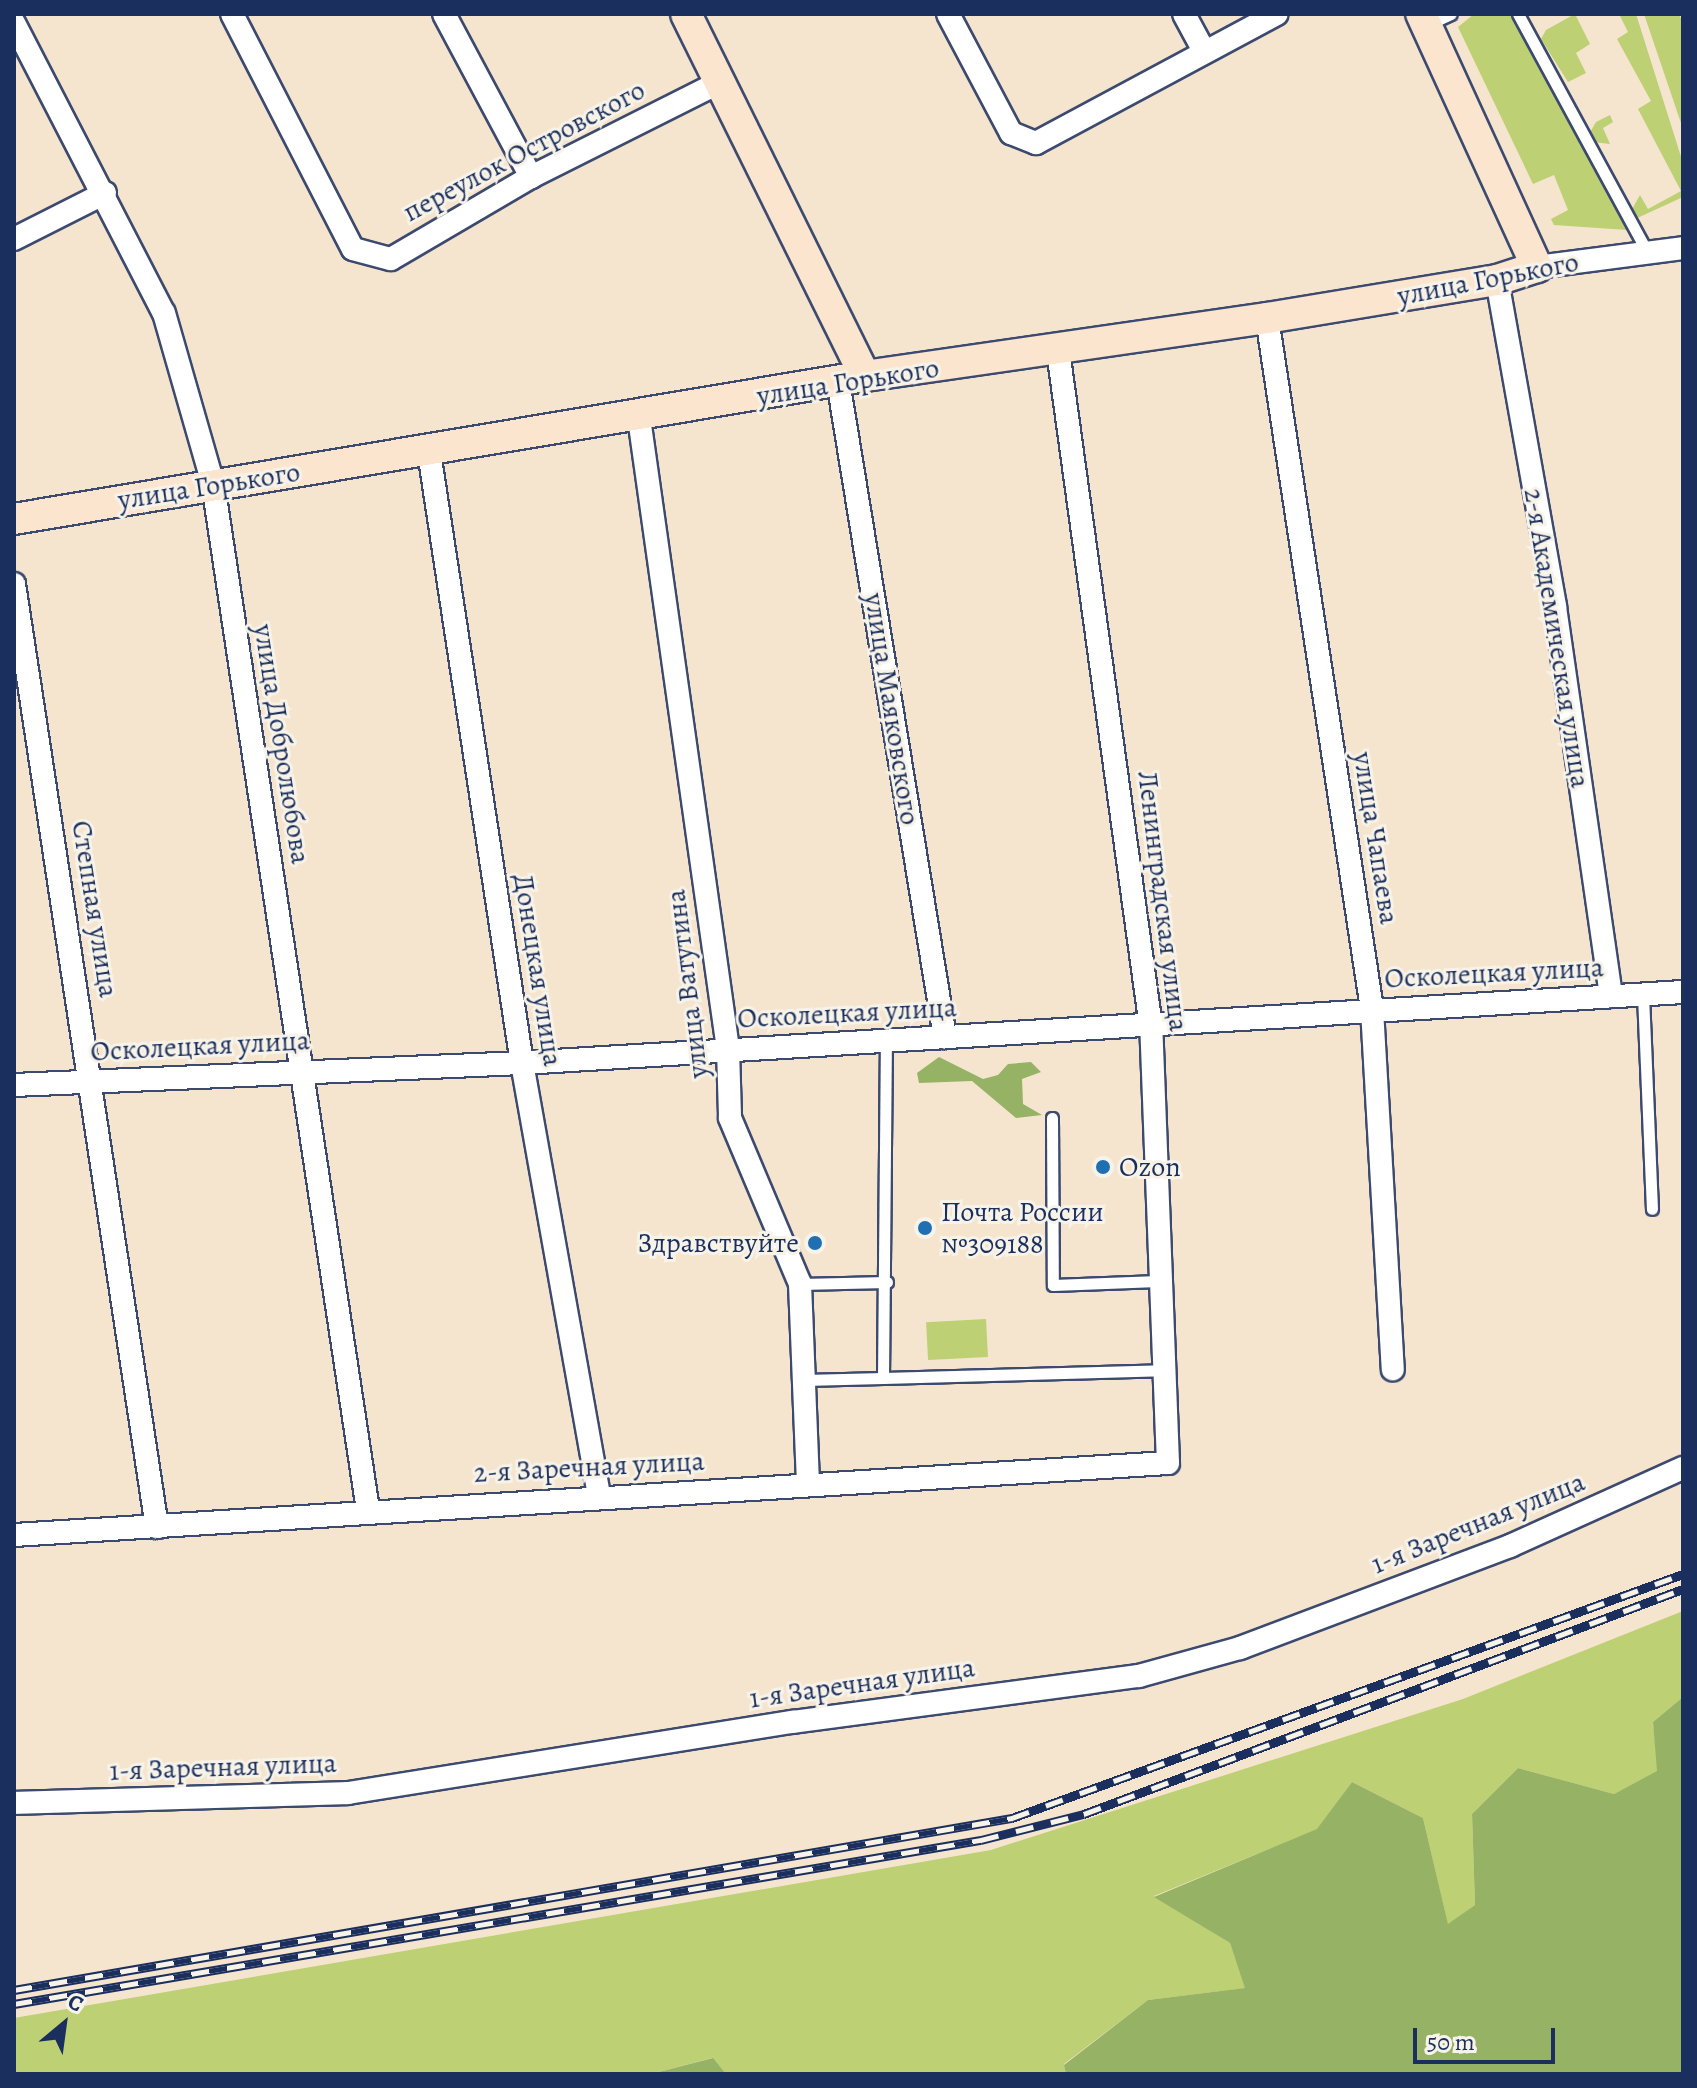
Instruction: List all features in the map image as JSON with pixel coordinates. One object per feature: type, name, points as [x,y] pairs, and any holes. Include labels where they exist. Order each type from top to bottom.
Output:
[{"type":"street","name":"переулок Островского","points":[[232,14],[353,249],[391,259],[531,177],[722,81]]},
{"type":"street","points":[[444,14],[531,177]]},
{"type":"street","name":"улица Маяковского","points":[[686,14],[722,81],[851,378],[945,1037]]},
{"type":"street","points":[[948,14],[1011,133],[1036,143],[1277,14]]},
{"type":"street","points":[[1184,14],[1204,51]]},
{"type":"street","points":[[1433,18],[1537,267]]},
{"type":"street","name":"улица Добролюбова","points":[[14,23],[105,193],[164,313],[213,484],[368,1510]]},
{"type":"street","points":[[14,239],[105,193]]},
{"type":"street","name":"улица Горького","points":[[14,519],[213,484],[639,418],[851,378],[1058,351],[1497,280],[1537,267],[1683,248]]},
{"type":"street","name":"2-я Академическая улица","points":[[1497,280],[1555,607],[1611,996]]},
{"type":"street","name":"улица Чапаева","points":[[1267,318],[1372,1009],[1393,1369]]},
{"type":"street","name":"Ленинградская улица","points":[[1058,351],[1151,1027],[1158,1281],[1168,1463]]},
{"type":"street","name":"улица Ватутина","points":[[639,418],[728,1049],[730,1118],[800,1284],[808,1485]]},
{"type":"street","name":"Донецкая улица","points":[[429,452],[522,1063],[599,1494]]},
{"type":"street","name":"Степная улица","points":[[14,584],[157,1527]]},
{"type":"street","name":"Осколецкая улица","points":[[14,1085],[301,1069],[522,1063],[1151,1027],[1372,1009],[1683,992]]},
{"type":"street","name":"2-я Заречная улица","points":[[14,1535],[599,1494],[1168,1463]]},
{"type":"street","name":"1-я Заречная улица","points":[[14,1803],[348,1793],[793,1722],[1139,1676],[1240,1648],[1510,1546],[1683,1468]]},
{"type":"lane","points":[[1518,14],[1647,252]]},
{"type":"lane","points":[[1643,995],[1652,1209]]},
{"type":"lane","points":[[883,1378],[887,1282],[886,1040]]},
{"type":"lane","points":[[1052,1118],[1053,1285],[1158,1281]]},
{"type":"lane","points":[[800,1284],[887,1282]]},
{"type":"lane","points":[[804,1380],[1162,1370]]},
{"type":"green space","points":[[1474,14],[1522,14],[1589,134],[1596,122],[1610,115],[1613,122],[1603,128],[1610,144],[1593,142],[1631,211],[1640,195],[1648,209],[1681,191],[1638,109],[1651,101],[1617,39],[1628,32],[1619,14],[1636,14],[1683,163],[1683,197],[1635,219],[1642,231],[1554,225],[1551,219],[1568,210],[1554,175],[1533,184],[1458,27]]},
{"type":"green space","points":[[1575,14],[1590,44],[1576,53],[1586,73],[1568,82],[1541,39],[1546,30]]},
{"type":"green space","points":[[1644,14],[1678,14],[1683,21],[1683,129]]},
{"type":"green space","points":[[939,1057],[983,1079],[998,1075],[1008,1064],[1031,1062],[1041,1072],[1022,1079],[1023,1104],[1042,1115],[1016,1118],[972,1081],[919,1083],[917,1073]]},
{"type":"green space","points":[[986,1319],[988,1357],[928,1360],[926,1322]]},
{"type":"green space","points":[[1683,1611],[1683,1697],[1653,1722],[1658,1771],[1614,1794],[1518,1768],[1472,1814],[1475,1905],[1448,1925],[1423,1818],[1352,1782],[1318,1829],[1154,1896],[1230,1943],[1246,1988],[1148,2000],[1064,2064],[1066,2074],[726,2074],[712,2058],[651,2074],[14,2074],[14,2018],[991,1850],[1463,1699]]},
{"type":"green space","points":[[1683,1697],[1683,2074],[1066,2074],[1064,2065],[1148,2000],[1245,1988],[1230,1943],[1154,1897],[1317,1829],[1352,1782],[1423,1818],[1448,1924],[1475,1905],[1472,1814],[1518,1768],[1614,1794],[1657,1771],[1653,1722]]},
{"type":"green space","points":[[713,2058],[726,2074],[651,2074]]},
{"type":"railway","points":[[14,1990],[1012,1818],[1683,1574]]},
{"type":"railway","points":[[14,2004],[981,1840],[1084,1814],[1683,1589]]},
{"type":"place","name":"Ozon","points":[[1103,1167]]},
{"type":"place","name":"Почта России №309188","points":[[925,1228]]},
{"type":"place","name":"Здравствуйте","points":[[815,1243]]}]
